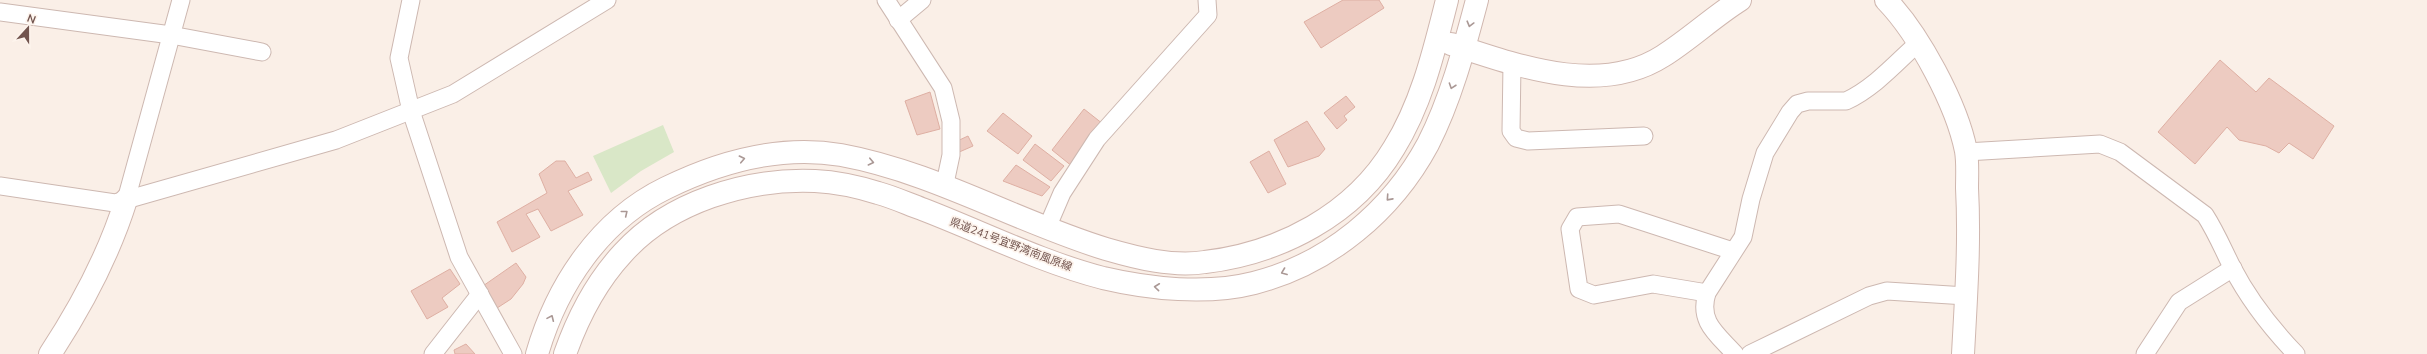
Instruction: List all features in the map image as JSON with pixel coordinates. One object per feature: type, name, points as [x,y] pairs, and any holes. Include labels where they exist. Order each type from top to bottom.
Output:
[{"type":"main road","points":[[537,354],[568,279],[594,243],[625,212],[656,192],[695,174],[741,159],[789,153],[839,155],[886,166],[1046,228],[1106,249],[1155,261],[1203,263],[1252,252],[1294,238],[1338,210],[1371,179],[1393,150],[1410,118],[1423,85],[1437,40],[1447,0]]},
{"type":"main road","name":"県道241号宜野湾南風原線","points":[[565,354],[580,317],[597,286],[623,252],[653,226],[689,205],[761,185],[796,181],[819,181],[880,193],[1044,259],[1102,277],[1156,287],[1199,290],[1254,283],[1303,264],[1333,249],[1367,223],[1399,188],[1427,144],[1450,92],[1477,0]]},
{"type":"main road","points":[[1437,40],[1512,64],[1535,69],[1582,75],[1615,74],[1640,67],[1663,56],[1740,0]]},
{"type":"main road","points":[[1886,0],[1896,10],[1918,43],[1943,88],[1956,117],[1966,152],[1970,230],[1963,354]]},
{"type":"main road","points":[[50,354],[88,288],[116,230],[126,200]]},
{"type":"street","points":[[126,200],[181,0]]},
{"type":"street","points":[[411,0],[399,58],[411,112],[459,257],[514,354]]},
{"type":"street","points":[[0,186],[115,203],[336,140],[411,112],[453,94],[607,0]]},
{"type":"street","points":[[886,0],[943,88],[951,121],[951,155],[944,188]]},
{"type":"street","points":[[898,20],[922,0]]},
{"type":"street","points":[[1046,228],[1062,193],[1097,139],[1208,15],[1207,0]]},
{"type":"street","points":[[0,12],[171,35],[262,52]]},
{"type":"street","points":[[1735,354],[1707,322],[1704,313],[1707,293],[1743,237],[1751,199],[1765,153],[1790,112],[1797,104],[1808,101],[1846,101],[1852,99],[1875,82],[1918,43]]},
{"type":"street","points":[[1512,64],[1511,131],[1516,138],[1528,141],[1644,136]]},
{"type":"street","points":[[1966,152],[2100,144],[2110,146],[2205,215],[2214,229],[2233,268],[2268,321],[2296,354]]},
{"type":"street","points":[[1707,293],[1652,284],[1594,295],[1579,289],[1570,229],[1577,216],[1619,214],[1733,251]]},
{"type":"street","points":[[2145,354],[2179,302],[2233,268]]},
{"type":"street","points":[[1750,354],[1869,296],[1887,291],[1966,296]]},
{"type":"street","points":[[433,354],[480,294]]},
{"type":"green space","points":[[663,125],[674,152],[641,171],[611,193],[593,156]]},
{"type":"building","points":[[1343,0],[1379,0],[1384,8],[1321,48],[1304,22]]},
{"type":"building","points":[[2220,60],[2256,92],[2269,78],[2334,126],[2313,159],[2289,143],[2279,153],[2266,146],[2239,140],[2227,127],[2195,164],[2158,132]]},
{"type":"building","points":[[930,92],[940,129],[917,135],[905,101]]},
{"type":"building","points":[[1346,96],[1355,107],[1344,116],[1347,120],[1337,129],[1324,113]]},
{"type":"building","points":[[1084,109],[1103,124],[1073,167],[1052,150]]},
{"type":"building","points":[[1003,113],[1032,136],[1018,154],[987,131]]},
{"type":"building","points":[[1307,121],[1325,149],[1319,156],[1288,167],[1274,140]]},
{"type":"building","points":[[968,136],[973,146],[957,153],[953,143]]},
{"type":"building","points":[[1035,144],[1064,166],[1051,181],[1023,160]]},
{"type":"building","points":[[1269,151],[1286,184],[1268,193],[1250,162]]},
{"type":"building","points":[[556,161],[565,161],[576,178],[588,172],[592,180],[568,191],[583,215],[551,231],[538,209],[526,214],[540,237],[512,252],[497,222],[547,193],[539,174]]},
{"type":"building","points":[[1016,165],[1050,187],[1042,196],[1003,181]]},
{"type":"building","points":[[516,263],[526,277],[523,284],[511,299],[494,310],[480,288]]},
{"type":"building","points":[[450,269],[460,284],[442,298],[448,307],[427,319],[411,291]]},
{"type":"building","points":[[466,344],[475,354],[455,354],[454,350]]}]
